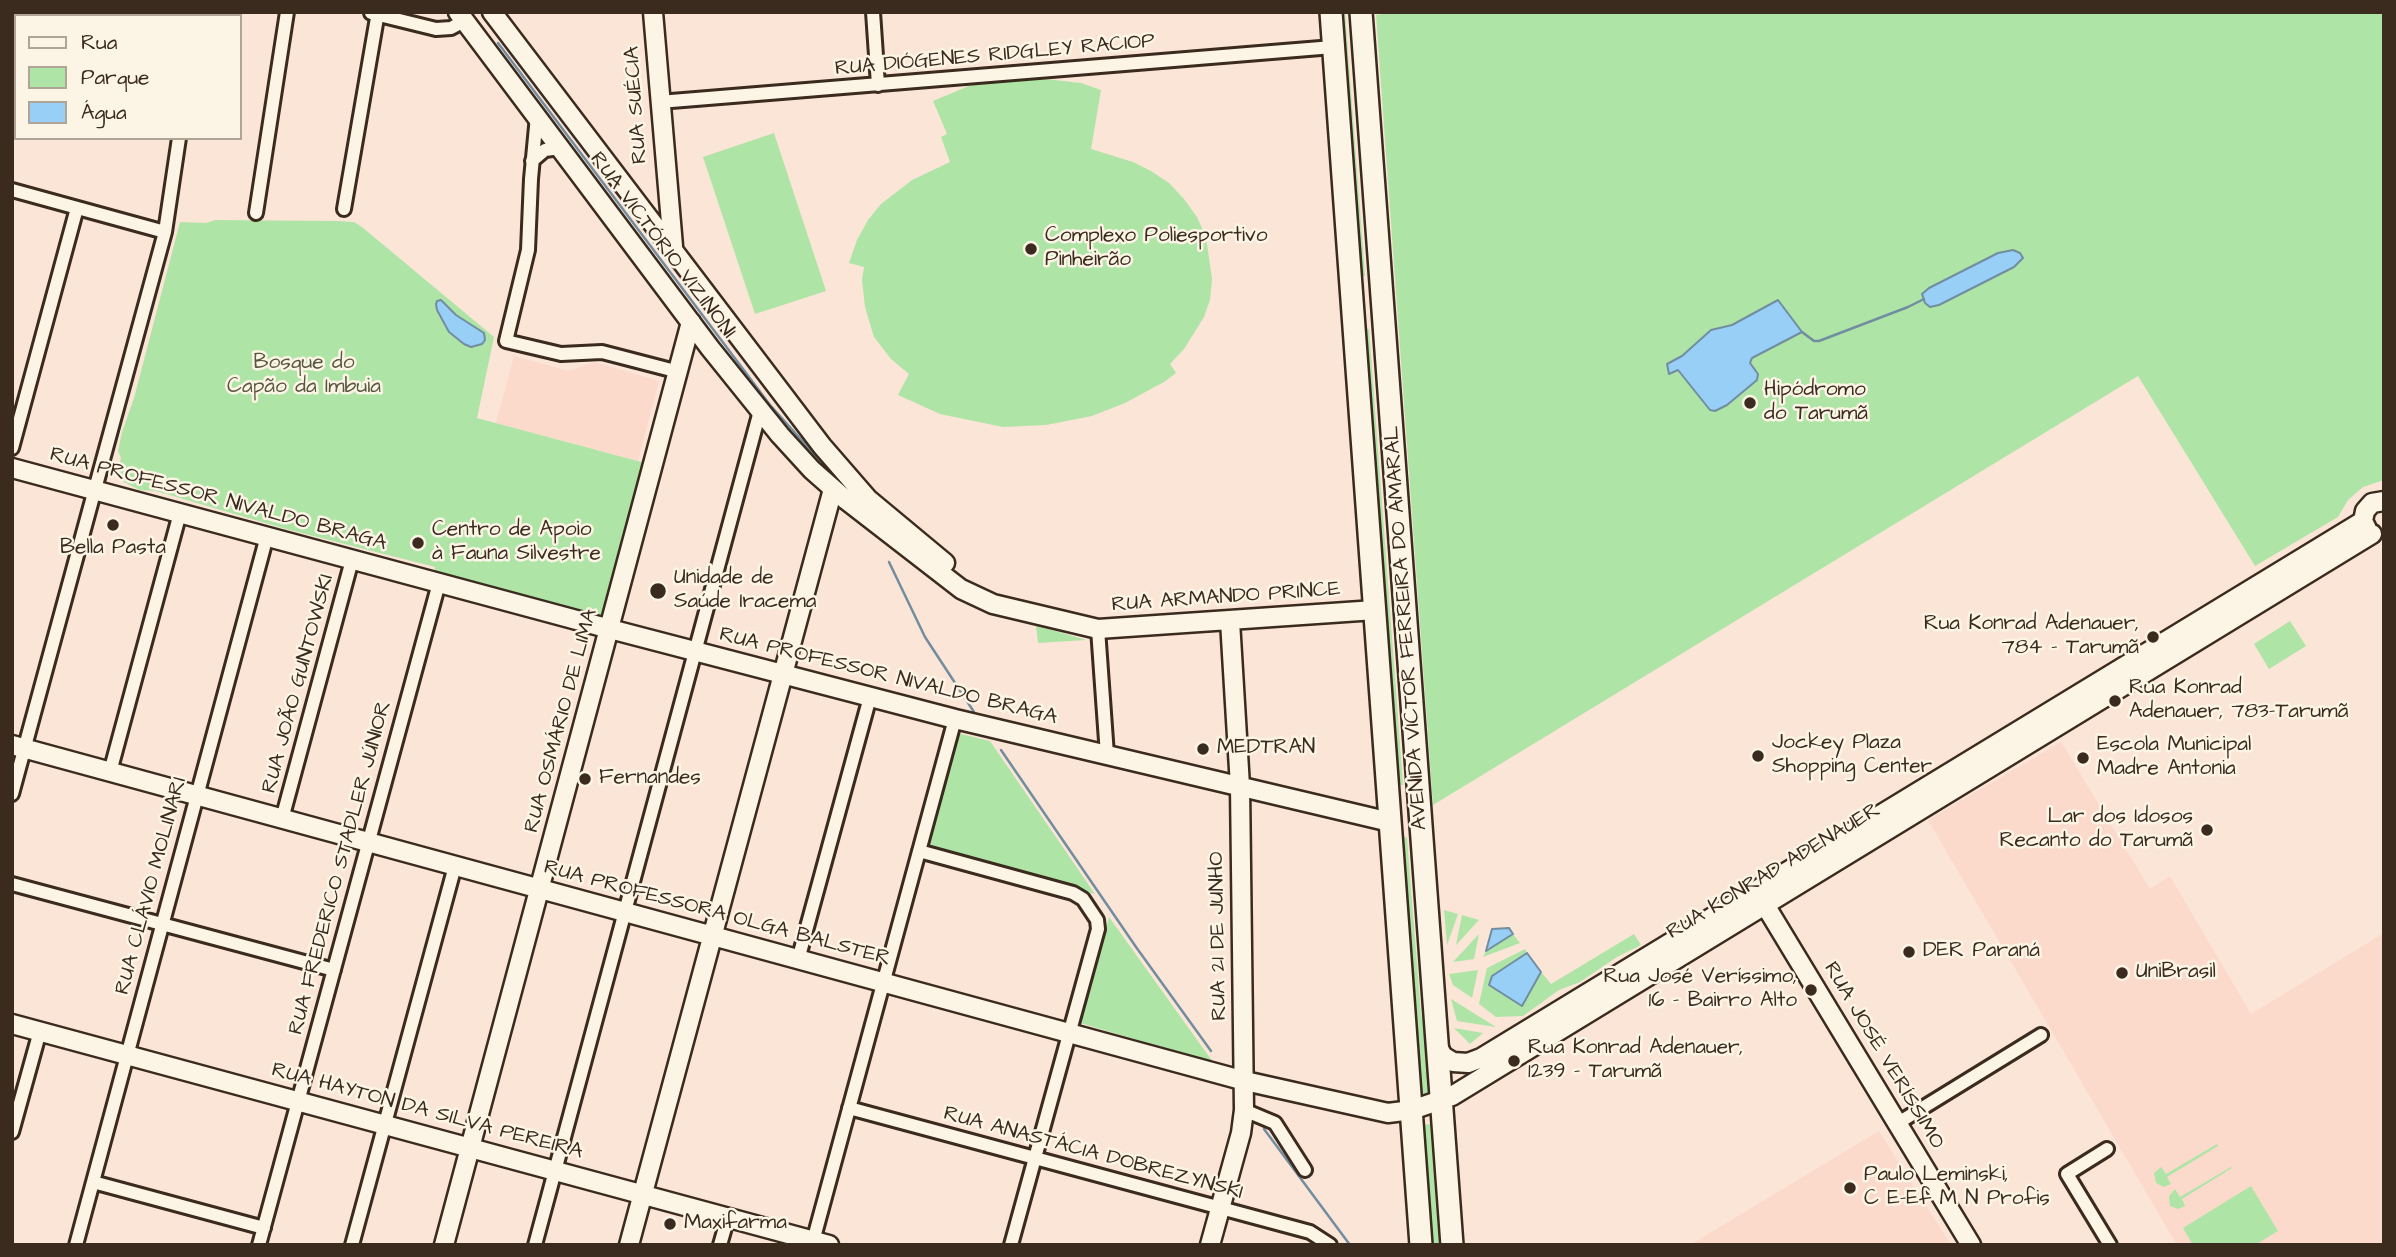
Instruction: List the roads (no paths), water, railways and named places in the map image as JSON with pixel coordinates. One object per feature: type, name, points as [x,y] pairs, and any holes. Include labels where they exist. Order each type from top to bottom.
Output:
[{"type":"highway","name":"AVENIDA VICTOR FERREIRA DO AMARAL","points":[[1331,12],[1421,1245]]},
{"type":"highway","name":"AVENIDA VICTOR FERREIRA DO AMARAL","points":[[1361,12],[1452,1245]]},
{"type":"highway","points":[[1350,282],[1357,289],[1365,290],[1375,287],[1381,280]]},
{"type":"highway","points":[[1353,320],[1367,309],[1384,317]]},
{"type":"highway","points":[[1390,821],[1412,834],[1423,855]]},
{"type":"street","points":[[256,213],[287,12]]},
{"type":"street","name":"RUA VICTÓRIO VIZINONI","points":[[492,12],[838,466]]},
{"type":"street","name":"RUA SUÉCIA","points":[[653,12],[673,248]]},
{"type":"street","points":[[873,12],[878,85]]},
{"type":"street","points":[[344,209],[375,13],[436,29],[451,28],[466,15]]},
{"type":"street","name":"RUA VICTÓRIO VIZINONI","points":[[466,15],[560,148],[710,348],[798,456],[833,489]]},
{"type":"street","name":"RUA DIÓGENES RIDGLEY RACIOP","points":[[659,102],[1334,47]]},
{"type":"street","points":[[537,116],[528,250],[506,341],[561,354],[602,352],[679,372],[688,358],[710,348]]},
{"type":"street","points":[[12,794],[18,747],[95,490],[165,232],[179,140]]},
{"type":"street","points":[[532,161],[545,150],[560,148]]},
{"type":"street","points":[[12,190],[165,232]]},
{"type":"street","points":[[646,212],[661,207],[667,195]]},
{"type":"street","points":[[12,449],[77,208]]},
{"type":"street","name":"RUA OSMÁRIO DE LIMA","points":[[444,1245],[691,322]]},
{"type":"street","points":[[535,1245],[760,411]]},
{"type":"street","name":"RUA ARMANDO PRINCE","points":[[838,466],[868,499],[960,574],[993,594],[1040,615]]},
{"type":"street","name":"RUA PROFESSOR NIVALDO BRAGA","points":[[12,468],[955,719],[1390,821]]},
{"type":"street","points":[[629,1245],[833,489]]},
{"type":"street","name":"RUA ARMANDO PRINCE","points":[[833,489],[961,589],[993,604],[1098,629],[1375,610]]},
{"type":"street","name":"RUA KONRAD ADENAUER","points":[[1437,1045],[1443,1056],[1453,1062],[1476,1061],[1760,898],[2373,530],[2368,506],[2376,501],[2384,501]]},
{"type":"street","points":[[110,772],[180,513]]},
{"type":"street","name":"RUA CLÁVIO MOLINARI","points":[[76,1245],[267,536]]},
{"type":"street","name":"RUA JOÃO GUNTOWSKI","points":[[282,819],[352,559]]},
{"type":"street","name":"RUA FREDERICO STADLER JÚNIOR","points":[[260,1245],[439,583]]},
{"type":"street","name":"RUA 21 DE JUNHO","points":[[1210,1245],[1241,1133],[1245,1081],[1240,786],[1230,621]]},
{"type":"street","points":[[1098,629],[1107,755]]},
{"type":"street","points":[[798,960],[870,697]]},
{"type":"street","points":[[818,1243],[849,1108],[955,719]]},
{"type":"street","name":"RUA PROFESSORA OLGA BALSTER","points":[[18,747],[1245,1081],[1388,1113],[1412,1110]]},
{"type":"street","points":[[919,851],[1073,893],[1089,906],[1097,920],[1098,929],[1011,1245]]},
{"type":"street","points":[[352,1245],[454,866]]},
{"type":"street","points":[[12,884],[334,970]]},
{"type":"street","name":"RUA KONRAD ADENAUER","points":[[1412,1110],[1442,1100],[1760,898]]},
{"type":"street","name":"RUA JOSÉ VERÍSSIMO","points":[[1760,898],[1971,1245]]},
{"type":"street","name":"RUA HAYTON DA SILVA PEREIRA","points":[[12,1024],[818,1243]]},
{"type":"street","points":[[12,1132],[40,1031]]},
{"type":"street","points":[[1898,1123],[2041,1035]]},
{"type":"street","name":"RUA ANASTÁCIA DOBREZYNSKI","points":[[849,1108],[1310,1232],[1328,1243]]},
{"type":"street","points":[[1244,1110],[1275,1123],[1305,1170]]},
{"type":"street","points":[[2107,1149],[2067,1174],[2110,1245]]},
{"type":"street","points":[[93,1182],[264,1228]]},
{"type":"street","points":[[720,1245],[728,1217]]},
{"type":"water","points":[[2013,250],[2023,258],[2014,267],[1939,305],[1930,307],[1925,303],[1922,294],[1929,288],[1998,253]]},
{"type":"water","points":[[441,300],[456,315],[484,333],[485,340],[482,344],[471,347],[449,332],[437,310],[437,301]]},
{"type":"water","points":[[1778,300],[1802,332],[1752,358],[1750,363],[1758,374],[1757,380],[1727,405],[1715,411],[1710,410],[1678,370],[1669,374],[1667,364],[1682,356],[1711,330],[1732,325]]},
{"type":"water","points":[[1509,928],[1513,934],[1486,951],[1492,929]]},
{"type":"water","points":[[1527,953],[1541,972],[1522,1006],[1489,985],[1492,976]]},
{"type":"waterway","points":[[498,43],[770,405],[824,465]]},
{"type":"waterway","points":[[1802,332],[1814,341],[1819,341],[1924,299]]},
{"type":"waterway","points":[[889,562],[925,637],[974,712]]},
{"type":"waterway","points":[[1001,750],[1211,1051]]},
{"type":"waterway","points":[[1264,1129],[1350,1245]]},
{"type":"place","name":"Complexo Poliesportivo Pinheirão","points":[[1031,249]]},
{"type":"place","name":"Hipódromo do Tarumã","points":[[1750,403]]},
{"type":"place","name":"Bella Pasta","points":[[113,525]]},
{"type":"place","name":"Centro de Apoio à Fauna Silvestre","points":[[418,543]]},
{"type":"place","name":"Unidade de Saúde Iracema","points":[[658,591]]},
{"type":"place","name":"Rua Konrad Adenauer, 784 - Tarumã","points":[[2153,637]]},
{"type":"place","name":"Rua Konrad Adenauer, 783-Tarumã","points":[[2115,701]]},
{"type":"place","name":"MEDTRAN","points":[[1203,749]]},
{"type":"place","name":"Jockey Plaza Shopping Center","points":[[1758,756]]},
{"type":"place","name":"Escola Municipal Madre Antonia","points":[[2083,758]]},
{"type":"place","name":"Fernandes","points":[[585,779]]},
{"type":"place","name":"Lar dos Idosos Recanto do Tarumã","points":[[2207,830]]},
{"type":"place","name":"DER Paraná","points":[[1909,952]]},
{"type":"place","name":"UniBrasil","points":[[2122,973]]},
{"type":"place","name":"Rua José Veríssimo, 16 - Bairro Alto","points":[[1811,990]]},
{"type":"place","name":"Rua Konrad Adenauer, 1239 - Tarumã","points":[[1514,1061]]},
{"type":"place","name":"Paulo Leminski, C E-Ef M N Profis","points":[[1850,1188]]},
{"type":"place","name":"Maxifarma","points":[[670,1224]]},
{"type":"park label","name":"Bosque do Capão da Imbuia","points":[[304,376]]}]
